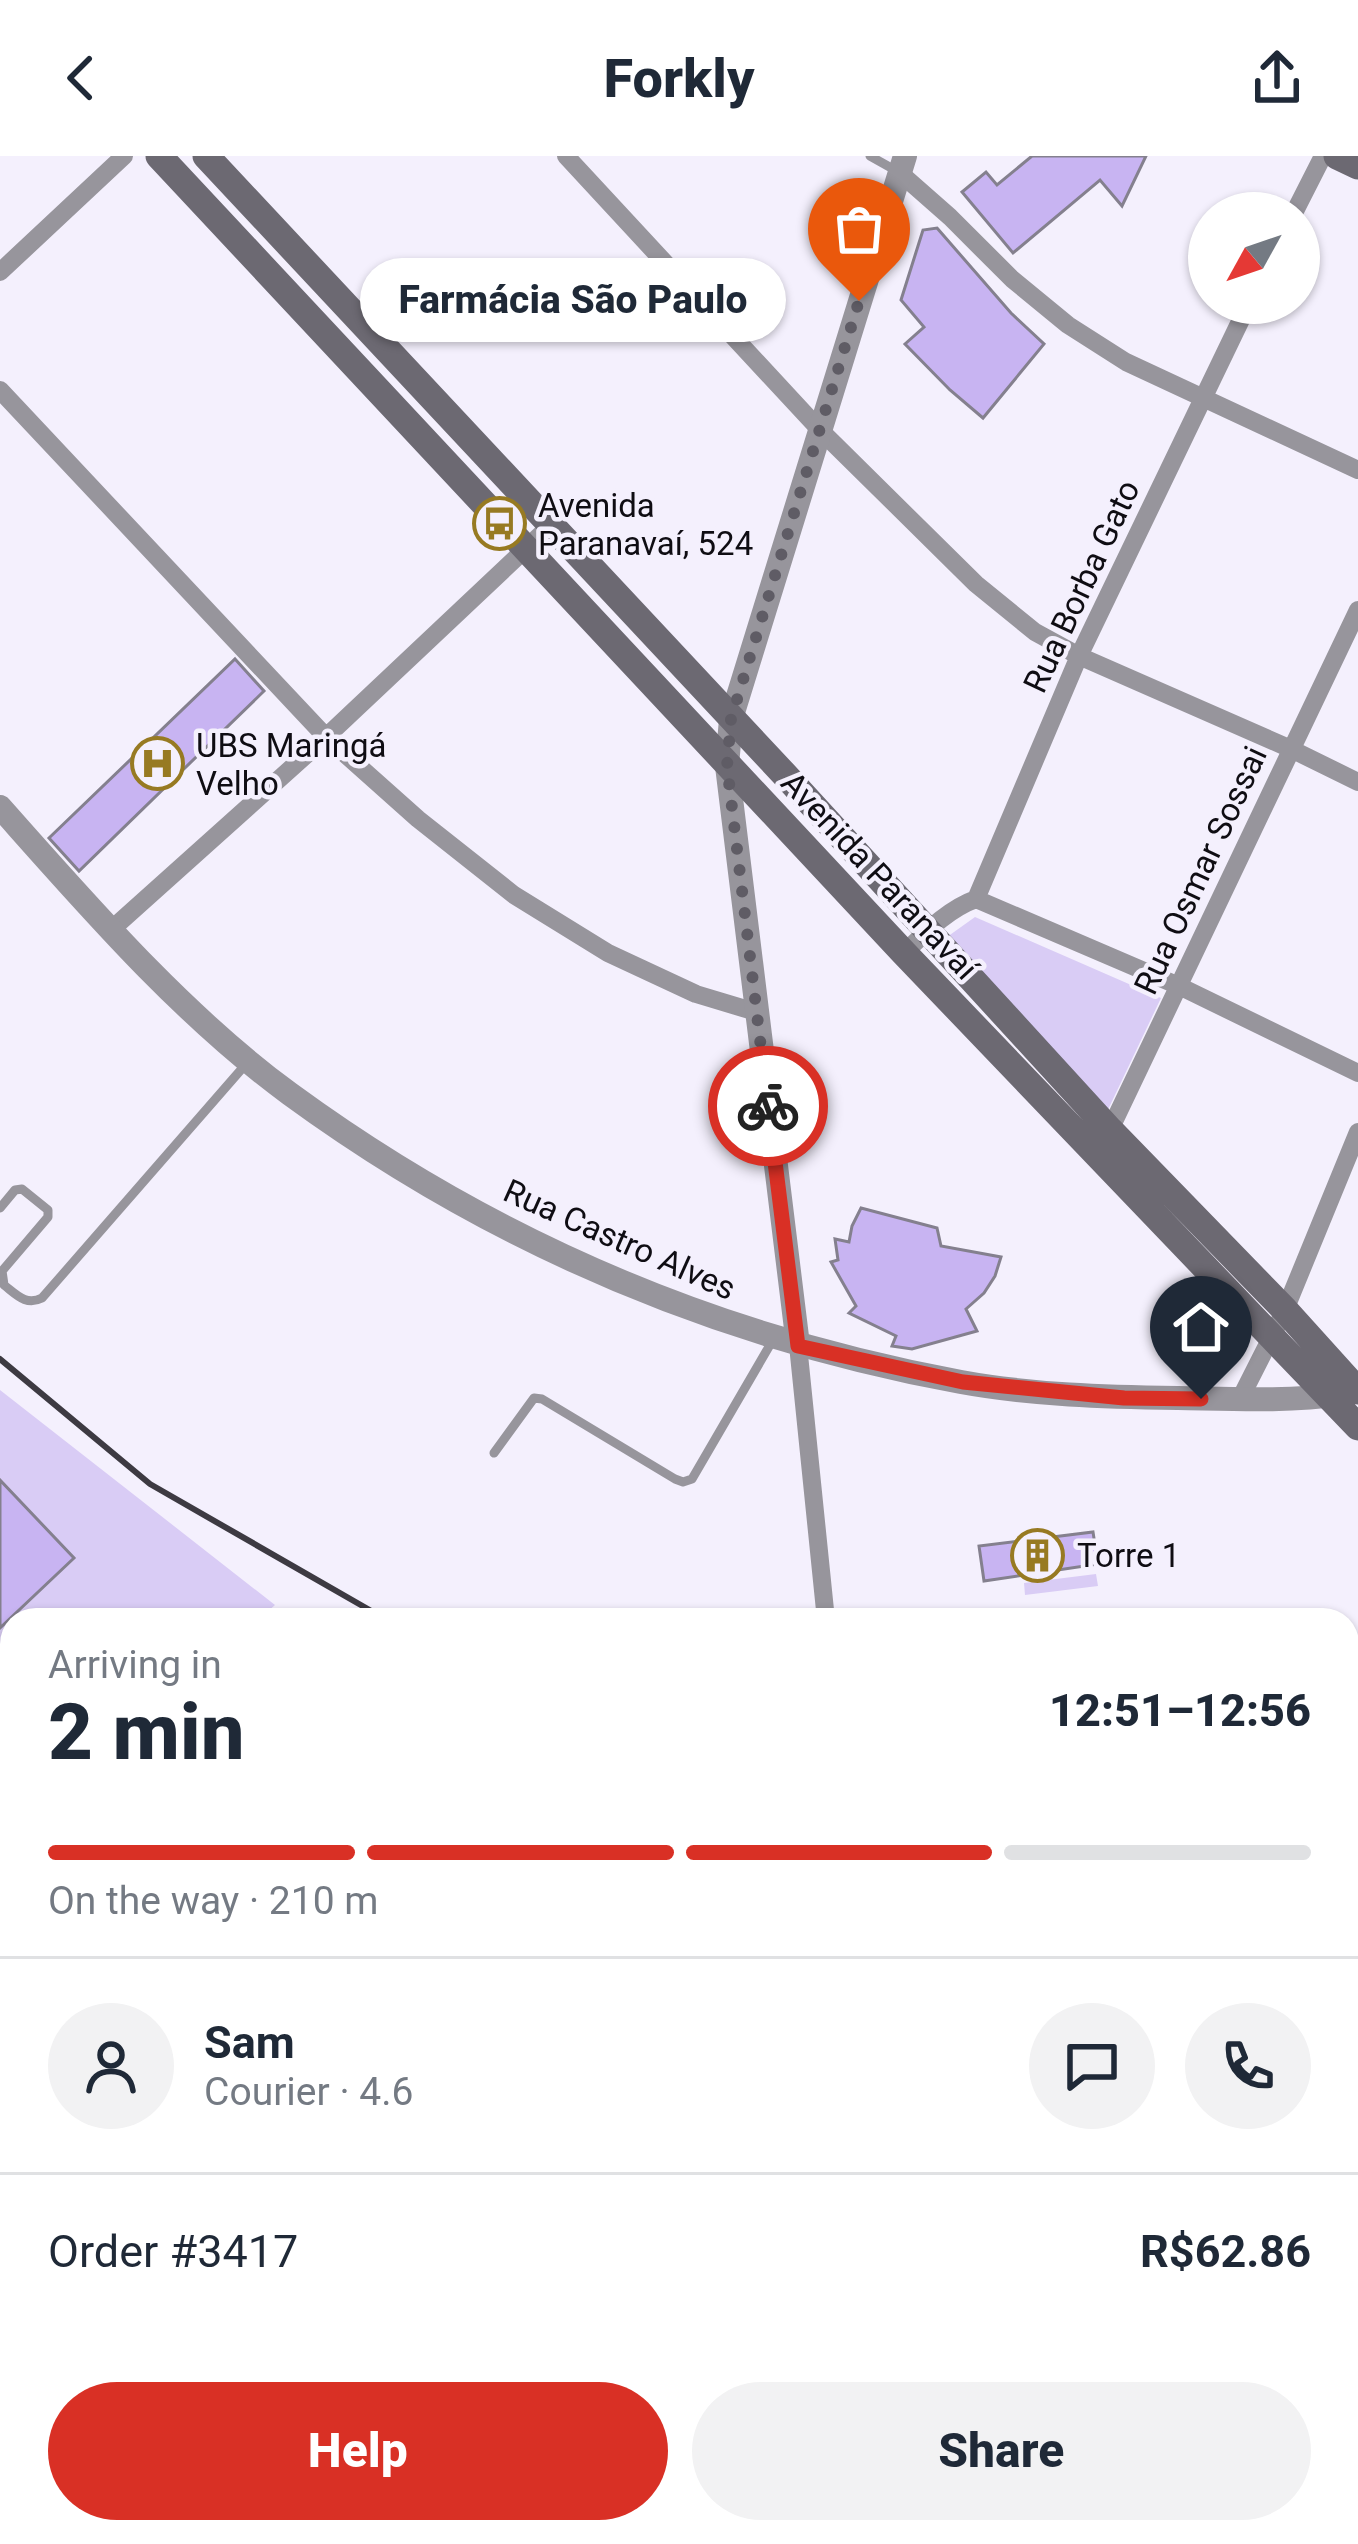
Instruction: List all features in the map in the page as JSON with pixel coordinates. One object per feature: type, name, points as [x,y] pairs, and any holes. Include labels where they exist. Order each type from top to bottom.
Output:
[{"type":"main road","name":"Avenida Paranavaí","points":[[160,156],[904,953],[1103,1143],[1278,1323],[1358,1391]]},
{"type":"main road","name":"Avenida Paranavaí","points":[[206,156],[927,932],[1103,1143]]},
{"type":"main road","points":[[1337,156],[1358,166]]},
{"type":"main road","name":"Avenida Paranavaí","points":[[1278,1323],[1358,1427]]},
{"type":"street","points":[[0,272],[124,156]]},
{"type":"street","points":[[566,156],[818,429],[976,584],[1035,632],[1358,782]]},
{"type":"street","points":[[1304,192],[1322,156]]},
{"type":"street","points":[[824,1608],[786,1342],[756,1012],[727,766],[731,719],[902,165],[1012,279],[1068,326],[1126,362],[1358,470]]},
{"type":"street","name":"Rua Borba Gato","points":[[976,899],[1079,656],[1239,324]]},
{"type":"street","points":[[0,390],[326,737],[418,820],[514,895],[608,953],[696,994],[756,1012]]},
{"type":"street","points":[[112,929],[326,737],[552,524]]},
{"type":"street","name":"Rua Osmar Sossai","points":[[1103,1143],[1358,610]]},
{"type":"street","name":"Rua Castro Alves","points":[[0,807],[195,1015],[288,1093],[375,1152],[558,1255],[694,1312],[786,1342],[982,1385],[1124,1398],[1240,1399],[1358,1391]]},
{"type":"street","points":[[904,953],[976,899],[1179,986],[1358,1073]]},
{"type":"street","points":[[1240,1399],[1278,1323],[1358,1132]]},
{"type":"lane","points":[[870,156],[902,165]]},
{"type":"lane","points":[[0,1208],[15,1190],[22,1189],[48,1210],[2,1271],[4,1285],[34,1302],[249,1060]]},
{"type":"lane","points":[[494,1453],[533,1398],[542,1399],[675,1479],[692,1479],[786,1342]]},
{"type":"shaded area","points":[[975,917],[1161,998],[1105,1116],[947,937]]},
{"type":"shaded area","points":[[0,1390],[275,1605],[272,1608],[0,1608]]},
{"type":"shaded area","points":[[1096,1574],[1098,1586],[1025,1595],[1024,1583]]},
{"type":"building","points":[[1032,156],[1146,156],[1122,206],[1100,180],[1013,253],[962,192],[986,172],[997,185]]},
{"type":"building","points":[[937,228],[1044,344],[983,418],[905,344],[924,327],[901,300],[923,230]]},
{"type":"building","name":"UBS Maringá Velho","points":[[235,659],[264,691],[79,871],[49,838]]},
{"type":"building","points":[[861,1208],[937,1228],[941,1246],[1001,1257],[984,1293],[966,1309],[977,1331],[912,1349],[892,1346],[896,1336],[849,1313],[856,1306],[831,1262],[838,1260],[835,1239],[849,1242]]},
{"type":"building","points":[[0,1480],[74,1558],[21,1608],[0,1608]]},
{"type":"building","name":"Torre 1","points":[[1093,1532],[1098,1564],[984,1581],[979,1546]]},
{"type":"railway","points":[[0,1359],[150,1484],[366,1608]]},
{"type":"way so far","points":[[768,1106],[727,766],[731,719],[859,301]]},
{"type":"place","name":"Farmácia São Paulo","points":[[859,301]]},
{"type":"place","name":"Avenida Paranavaí, 524","points":[[499,524]]},
{"type":"place","name":"UBS Maringá Velho","points":[[157,764]]},
{"type":"place","name":"Torre 1","points":[[1038,1555]]},
{"type":"route","points":[[768,1106],[798,1346],[963,1382],[1124,1398],[1201,1399]]}]
